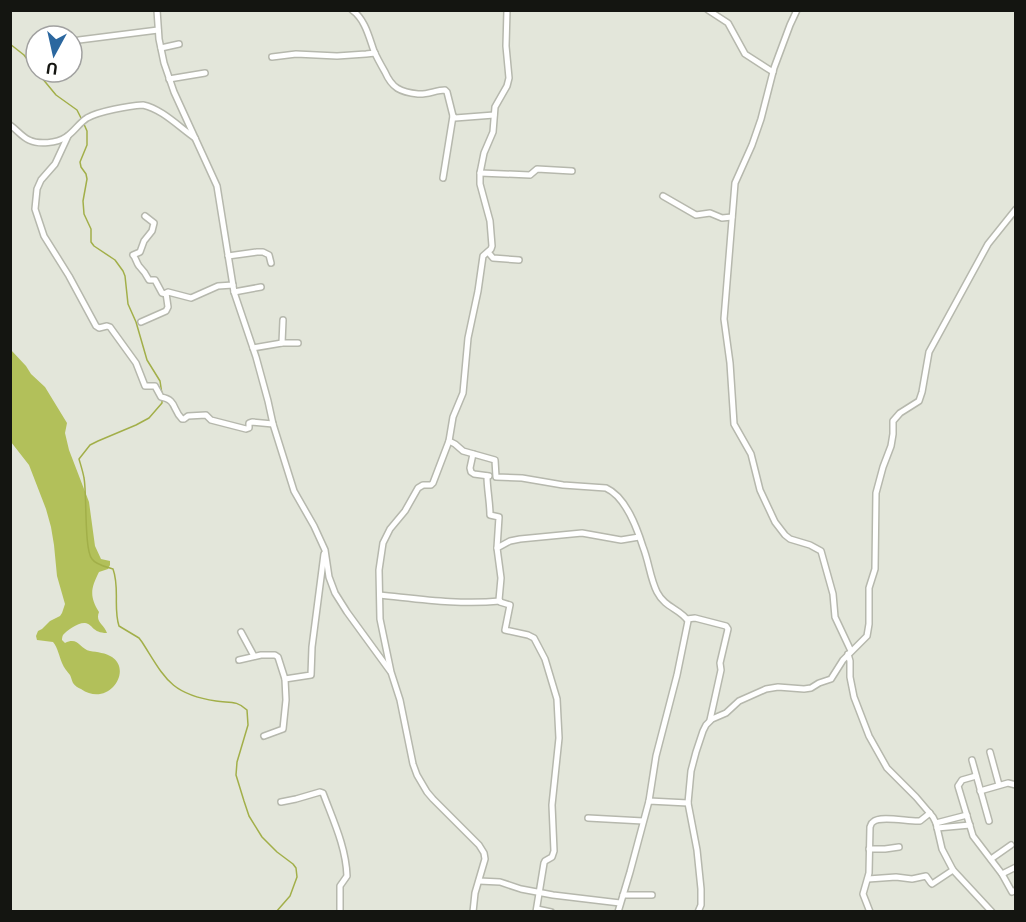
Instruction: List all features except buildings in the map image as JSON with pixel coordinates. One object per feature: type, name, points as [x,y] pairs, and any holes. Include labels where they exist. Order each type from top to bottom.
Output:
[{"type":"street","points":[[157,10],[161,48],[174,92],[218,186],[232,285],[253,348],[294,491],[314,525],[325,550],[328,577],[335,592],[346,612],[391,672]]},
{"type":"street","points":[[352,10],[364,24],[392,86],[419,94],[446,90],[453,116],[443,178]]},
{"type":"street","points":[[473,912],[485,859],[484,853],[427,792],[412,764],[400,700],[391,672],[380,619],[379,570],[383,543],[390,529],[405,511],[418,488],[423,485],[432,485],[449,441],[453,417],[463,393],[468,338],[483,256],[492,247],[493,242],[480,184],[480,173],[484,153],[492,137],[495,106],[509,78],[506,45],[507,10]]},
{"type":"street","points":[[708,10],[728,23],[745,54],[773,72]]},
{"type":"street","points":[[797,10],[773,72],[761,119],[735,183],[724,319],[730,363],[734,424],[751,454],[760,489],[775,522],[790,539],[821,550],[833,594],[835,617],[849,653],[854,697],[869,736],[890,772],[930,813],[936,825],[942,849],[953,870],[992,912]]},
{"type":"street","points":[[84,39],[158,30]]},
{"type":"street","points":[[161,48],[179,44]]},
{"type":"street","points":[[272,57],[296,54],[359,55],[375,52]]},
{"type":"street","points":[[170,79],[205,73]]},
{"type":"street","points":[[10,125],[27,139],[50,142],[68,136],[95,115],[142,105],[170,119],[196,139]]},
{"type":"street","points":[[453,116],[459,118],[494,115]]},
{"type":"street","points":[[68,136],[55,164],[37,189],[34,203],[44,236],[96,326],[110,327],[136,363],[145,386],[155,386],[164,398],[172,402],[183,419],[188,416],[206,416],[211,420],[246,429],[252,422],[273,424]]},
{"type":"street","points":[[480,173],[530,175],[537,169],[572,171]]},
{"type":"street","points":[[663,196],[696,215],[710,213],[722,218],[732,217]]},
{"type":"street","points":[[698,912],[701,905],[701,889],[697,850],[688,802],[691,771],[703,731],[712,719],[726,713],[742,699],[766,689],[774,687],[811,688],[822,681],[831,679],[849,653],[867,636],[869,588],[875,569],[876,493],[891,446],[893,421],[900,413],[919,401],[929,352],[988,244],[1016,209]]},
{"type":"street","points":[[141,322],[166,311],[168,307],[166,294],[155,280],[148,279],[145,270],[138,265],[133,255],[140,252],[144,241],[152,231],[154,223],[145,216]]},
{"type":"street","points":[[228,256],[263,252],[269,255],[271,263]]},
{"type":"street","points":[[488,252],[493,258],[519,260]]},
{"type":"street","points":[[166,294],[169,292],[191,298],[218,286],[232,285]]},
{"type":"street","points":[[234,292],[261,287]]},
{"type":"street","points":[[282,344],[283,320]]},
{"type":"street","points":[[253,348],[298,343]]},
{"type":"street","points":[[449,441],[463,451],[495,460],[496,477],[599,487],[613,491],[624,504],[643,546],[654,585],[660,597],[663,602],[687,619],[687,628],[656,756],[649,801],[618,912]]},
{"type":"street","points":[[473,454],[471,472],[487,476],[496,474]]},
{"type":"street","points":[[487,476],[490,515],[499,517],[497,548],[501,578],[500,601]]},
{"type":"street","points":[[497,548],[520,540],[582,533],[616,540],[639,537]]},
{"type":"street","points":[[285,679],[311,674],[312,643],[325,550]]},
{"type":"street","points":[[380,595],[453,603],[500,601],[510,605],[505,630],[531,636],[537,642],[545,659],[557,699],[559,738],[552,805],[554,851],[552,857],[545,861],[537,910],[551,912]]},
{"type":"street","points":[[687,619],[697,618],[726,626],[728,629],[709,722]]},
{"type":"street","points":[[241,632],[254,656]]},
{"type":"street","points":[[239,660],[254,656],[277,656],[285,679],[283,729],[264,736]]},
{"type":"street","points":[[990,752],[999,785]]},
{"type":"street","points":[[972,760],[989,821]]},
{"type":"street","points":[[976,776],[962,780],[958,786],[973,836],[992,859],[1012,892],[1016,890]]},
{"type":"street","points":[[980,791],[1008,783],[1016,785]]},
{"type":"street","points":[[281,802],[323,793],[342,842],[346,860],[347,876],[340,886],[340,912]]},
{"type":"street","points":[[649,801],[688,802]]},
{"type":"street","points":[[870,912],[863,890],[868,879],[870,827],[874,820],[920,821],[930,813]]},
{"type":"street","points":[[936,825],[967,815]]},
{"type":"street","points":[[588,818],[643,821]]},
{"type":"street","points":[[936,825],[970,825]]},
{"type":"street","points":[[992,859],[1011,845]]},
{"type":"street","points":[[869,849],[899,847]]},
{"type":"street","points":[[1002,874],[1016,867]]},
{"type":"street","points":[[868,879],[896,877],[912,879],[926,876],[932,884],[953,870]]},
{"type":"street","points":[[479,882],[500,882],[540,893],[620,903]]},
{"type":"street","points":[[623,895],[652,895]]},
{"type":"green space","points":[[11,350],[45,387],[67,423],[65,433],[69,450],[89,502],[95,546],[101,559],[110,561],[108,569],[99,572],[92,592],[99,612],[99,621],[107,633],[98,632],[88,624],[82,623],[67,631],[62,639],[65,643],[73,641],[87,650],[110,656],[118,663],[120,671],[115,685],[100,694],[91,694],[76,686],[53,642],[37,640],[38,631],[60,616],[65,604],[57,576],[54,545],[46,509],[29,465],[11,442]]},
{"type":"waterway","points":[[10,44],[24,55]]},
{"type":"waterway","points":[[47,84],[56,95],[77,110],[81,118]]},
{"type":"waterway","points":[[83,122],[87,131],[87,145],[80,162],[87,179],[83,201],[84,214],[91,229],[91,242],[115,260],[123,271],[128,304],[147,360],[160,381],[162,394]]},
{"type":"waterway","points":[[162,399],[162,403],[149,418],[90,445],[79,459],[85,485],[89,554],[96,563],[113,569],[119,626],[139,638],[170,682],[188,694],[236,703],[247,710],[248,725],[237,762],[236,775],[244,801],[249,816],[262,837],[296,868],[297,877],[290,896],[276,912]]}]
